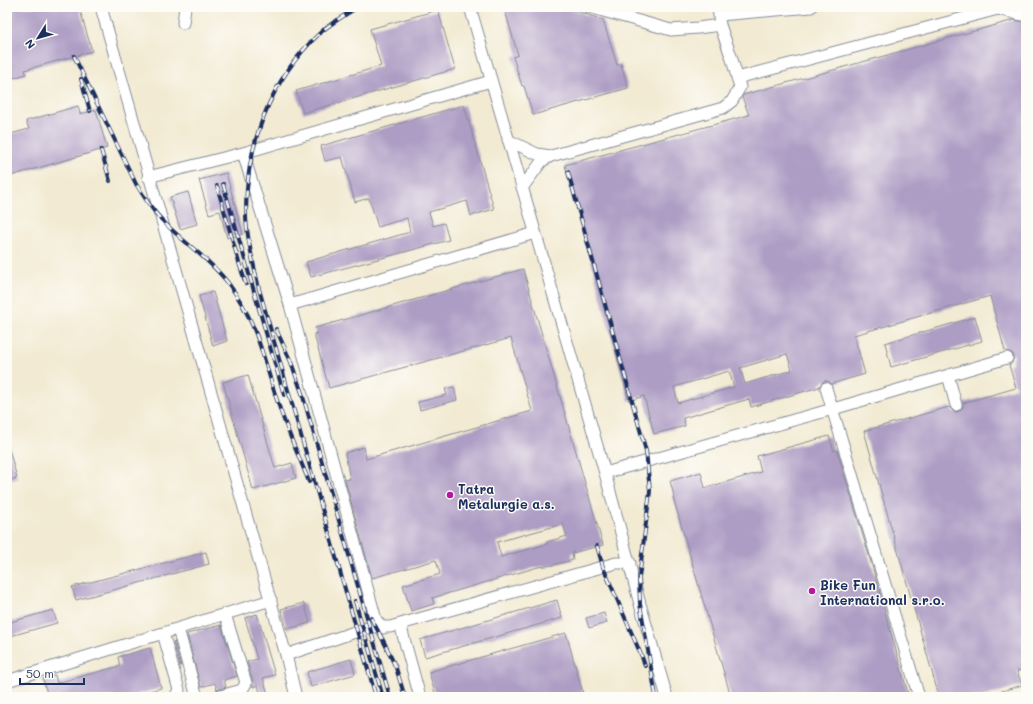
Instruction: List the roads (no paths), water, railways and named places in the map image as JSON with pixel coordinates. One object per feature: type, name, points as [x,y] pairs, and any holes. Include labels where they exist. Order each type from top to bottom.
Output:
[{"type":"lane","points":[[101,7],[148,177],[271,600],[296,697]]},
{"type":"lane","points":[[182,23],[186,7]]},
{"type":"lane","points":[[470,7],[605,473],[667,697]]},
{"type":"lane","points":[[589,7],[671,30],[719,15],[811,7]]},
{"type":"lane","points":[[986,7],[1026,16]]},
{"type":"lane","points":[[737,78],[998,9]]},
{"type":"lane","points":[[522,188],[542,161],[551,156],[723,108],[732,101],[740,86],[719,15]]},
{"type":"lane","points":[[148,177],[243,153],[491,82]]},
{"type":"lane","points":[[508,140],[537,154],[551,156]]},
{"type":"lane","points":[[243,153],[290,305],[376,620],[383,628]]},
{"type":"lane","points":[[290,305],[535,232]]},
{"type":"lane","points":[[605,473],[833,410],[1007,358]]},
{"type":"lane","points":[[948,375],[956,405]]},
{"type":"lane","points":[[826,388],[919,697]]},
{"type":"lane","points":[[286,655],[370,627],[390,627],[616,563],[630,562]]},
{"type":"lane","points":[[7,681],[271,600]]},
{"type":"lane","points":[[217,697],[242,690],[246,683],[225,614]]},
{"type":"lane","points":[[400,624],[420,697]]},
{"type":"lane","points":[[178,629],[197,697]]},
{"type":"lane","points":[[163,633],[179,690],[175,697]]},
{"type":"railway","points":[[358,7],[333,22],[320,33],[302,52],[287,72],[274,94],[264,117],[250,166],[246,217],[249,244],[259,289],[376,697]]},
{"type":"railway","points":[[74,56],[136,184],[148,202],[157,215],[169,227],[221,274],[247,313],[254,328],[282,415],[309,482]]},
{"type":"railway","points":[[81,79],[90,111]]},
{"type":"railway","points":[[101,150],[110,181]]},
{"type":"railway","points":[[568,172],[646,451],[650,491],[639,578],[640,604],[656,697]]},
{"type":"railway","points":[[223,184],[284,395]]},
{"type":"railway","points":[[217,186],[246,284]]},
{"type":"railway","points":[[276,329],[291,362],[302,393],[390,697]]},
{"type":"railway","points":[[597,546],[603,567],[645,666]]},
{"type":"railway","points":[[355,601],[383,697]]},
{"type":"railway","points":[[371,618],[396,668],[405,697]]},
{"type":"place","name":"Tatra Metalurgie a.s.","points":[[450,495]]},
{"type":"place","name":"Bike Fun International s.r.o.","points":[[812,591]]}]
